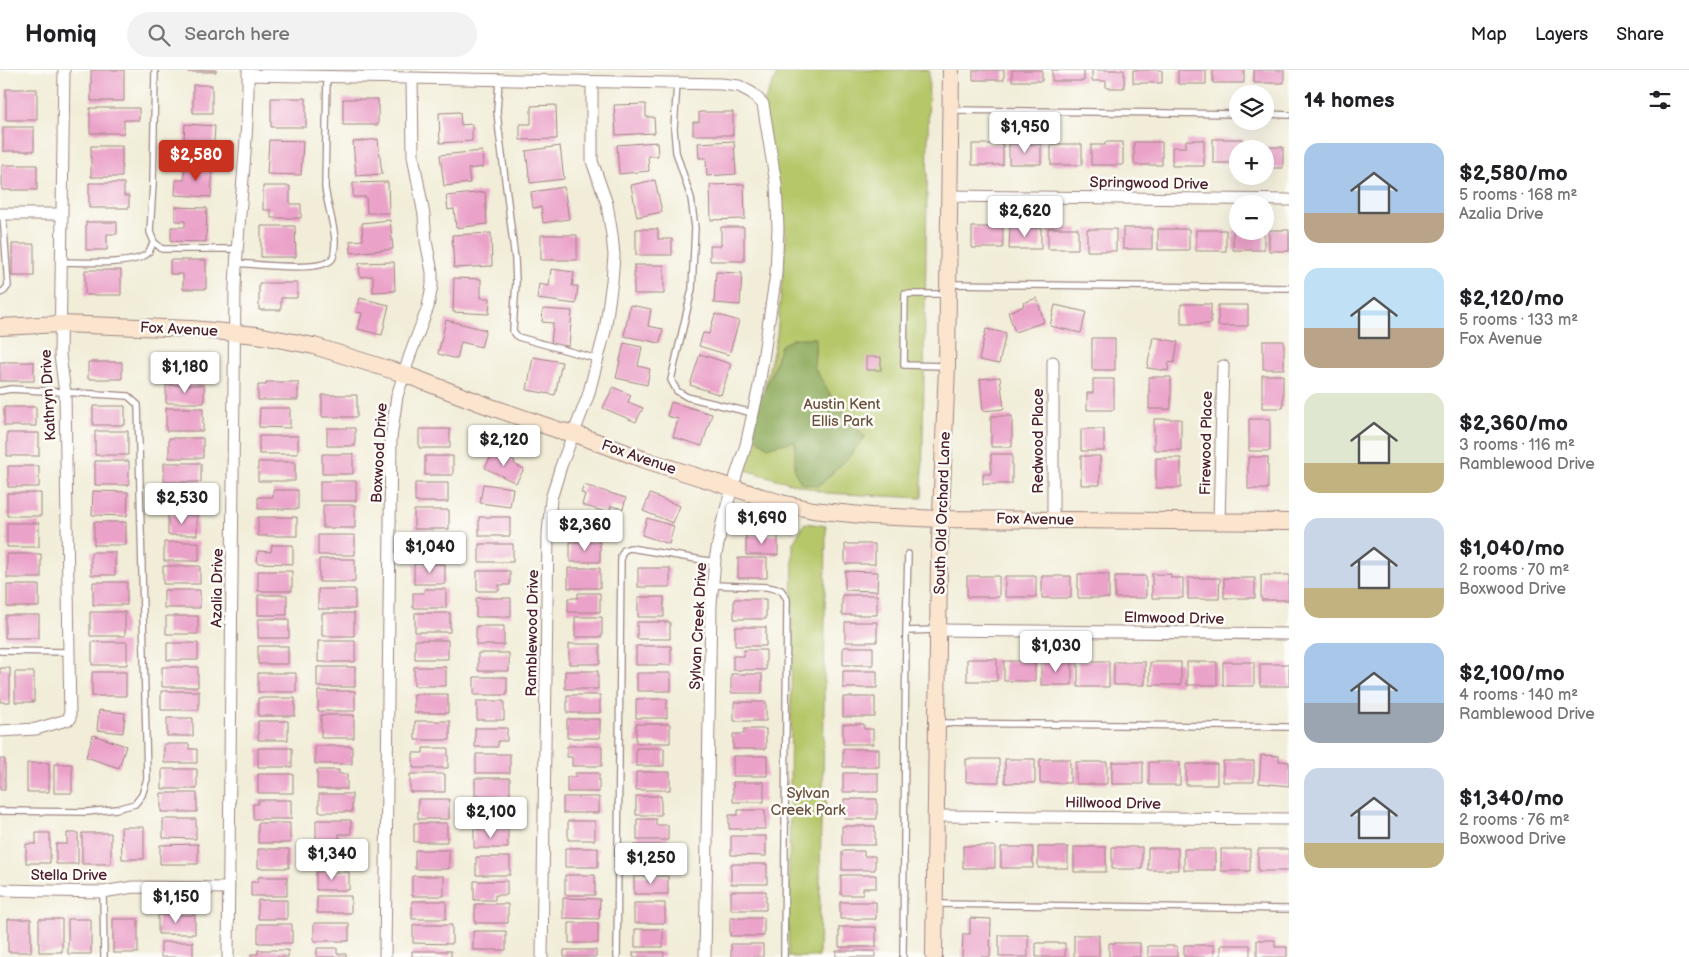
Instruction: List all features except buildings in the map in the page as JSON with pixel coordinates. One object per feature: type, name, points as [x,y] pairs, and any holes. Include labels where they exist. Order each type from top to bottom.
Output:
[{"type":"main road","name":"South Old Orchard Lane","points":[[934,957],[938,630],[947,366],[951,70]]},
{"type":"main road","name":"Fox Avenue","points":[[0,327],[61,324],[120,326],[257,335],[314,346],[404,374],[491,407],[560,431],[573,433],[645,460],[781,504],[812,510],[871,516],[941,518],[1289,522]]},
{"type":"street","name":"Kathryn Drive","points":[[0,731],[36,729],[70,719],[65,393],[60,355],[64,70]]},
{"type":"street","points":[[248,73],[677,83]]},
{"type":"street","name":"Azalia Drive","points":[[228,957],[236,249],[244,154],[248,73]]},
{"type":"street","name":"Boxwood Drive","points":[[385,957],[391,438],[397,396],[428,307],[432,285],[424,215],[413,156],[412,78]]},
{"type":"street","name":"Ramblewood Drive","points":[[542,957],[548,534],[551,499],[560,466],[588,396],[598,359],[605,331],[614,254],[606,204],[592,161],[592,82]]},
{"type":"street","name":"Sylvan Creek Drive","points":[[677,83],[739,86],[752,93],[763,104],[776,184],[778,228],[776,274],[759,386],[746,444],[722,523],[715,562],[711,614],[705,957]]},
{"type":"street","name":"Springwood Drive","points":[[949,196],[1289,200]]},
{"type":"street","points":[[2,214],[62,214]]},
{"type":"street","name":"Redwood Place","points":[[1053,362],[1054,519]]},
{"type":"street","name":"Firewood Place","points":[[1219,521],[1223,366]]},
{"type":"street","name":"Elmwood Drive","points":[[938,630],[1289,634]]},
{"type":"street","name":"Hillwood Drive","points":[[936,816],[1289,820]]},
{"type":"street","name":"Stella Drive","points":[[0,890],[103,892],[133,887],[228,888]]},
{"type":"lane","points":[[156,70],[154,174],[150,232],[154,242],[162,249],[236,249]]},
{"type":"lane","points":[[236,263],[310,267],[324,265],[332,260],[335,240],[325,187],[327,76]]},
{"type":"lane","points":[[499,80],[498,124],[515,259],[516,282],[512,331],[518,337],[598,359]]},
{"type":"lane","points":[[677,83],[674,129],[676,152],[691,198],[695,228],[692,289],[672,380],[677,391],[687,397],[753,413]]},
{"type":"lane","points":[[950,110],[1229,114]]},
{"type":"lane","points":[[1274,114],[1289,115]]},
{"type":"lane","points":[[0,293],[8,286],[2,214]]},
{"type":"lane","points":[[61,262],[132,260],[147,254],[154,242]]},
{"type":"lane","points":[[947,366],[904,365],[905,294],[948,289],[1289,288]]},
{"type":"lane","points":[[0,391],[11,389],[128,396],[138,406],[147,779],[142,796],[135,804],[116,809],[88,812],[0,811]]},
{"type":"lane","points":[[617,957],[621,556],[624,550],[630,548],[715,562]]},
{"type":"lane","points":[[903,957],[908,554]]},
{"type":"lane","points":[[713,585],[767,587],[781,590],[787,599],[784,957]]},
{"type":"lane","points":[[906,631],[938,630]]},
{"type":"lane","points":[[0,651],[69,652]]},
{"type":"lane","points":[[937,722],[1289,727]]},
{"type":"lane","points":[[103,892],[104,957]]},
{"type":"lane","points":[[935,904],[1289,909]]},
{"type":"green space","name":"Austin Kent Ellis Park","points":[[779,70],[929,70],[922,498],[826,493],[745,470],[777,335],[786,236],[763,104]]},
{"type":"green space","points":[[795,338],[816,338],[814,367],[834,401],[865,437],[849,457],[819,486],[801,483],[795,472],[795,441],[768,447],[751,434],[758,402],[770,378],[781,345]]},
{"type":"green space","name":"Sylvan Creek Park","points":[[805,523],[826,526],[823,788],[826,789],[826,817],[821,817],[819,957],[788,957],[793,543]]}]
